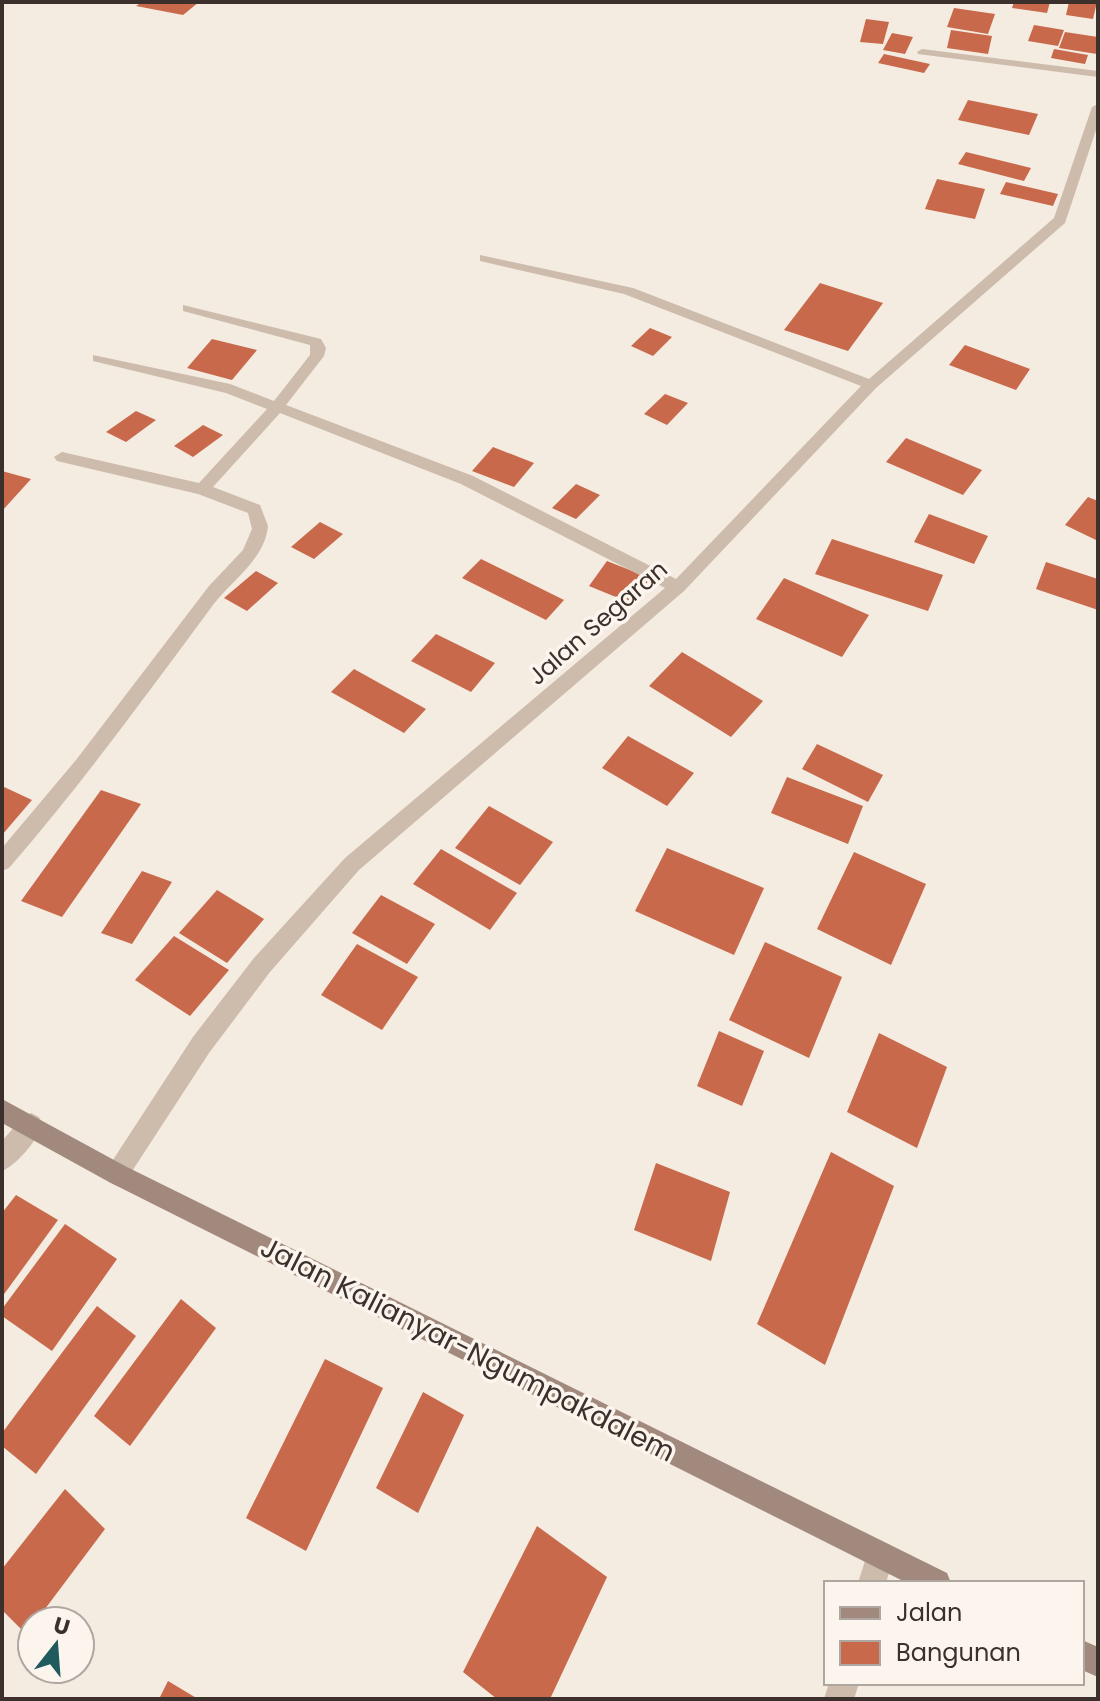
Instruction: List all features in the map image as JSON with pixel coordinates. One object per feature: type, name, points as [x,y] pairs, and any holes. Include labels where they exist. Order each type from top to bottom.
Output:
[{"type":"street","points":[[922,52],[1098,74]]},
{"type":"street","name":"Jalan Segaran","points":[[117,1174],[209,1034],[262,965],[352,864],[678,587],[871,385],[1060,220],[1098,107]]},
{"type":"street","points":[[485,258],[628,291],[871,385]]},
{"type":"street","points":[[188,308],[316,342],[319,348],[317,356],[277,407],[202,489]]},
{"type":"street","points":[[98,358],[230,389],[467,480],[678,587]]},
{"type":"street","points":[[2,862],[54,805],[155,674],[213,593],[258,538],[261,521],[254,509],[202,489],[62,457]]},
{"type":"street","name":"Jalan Kalianyar-Ngumpakdalem","points":[[2,1110],[117,1174],[933,1581]]},
{"type":"street","points":[[2,1159],[31,1125]]},
{"type":"street","points":[[873,1581],[880,1555]]},
{"type":"building","points":[[142,2],[199,2],[183,15],[136,6]]},
{"type":"building","points":[[1014,2],[1050,2],[1047,13],[1012,8]]},
{"type":"building","points":[[1069,2],[1097,2],[1093,19],[1066,15]]},
{"type":"building","points":[[954,8],[995,14],[988,34],[947,27]]},
{"type":"building","points":[[866,19],[889,22],[883,44],[860,42]]},
{"type":"building","points":[[1034,25],[1064,30],[1058,46],[1028,41]]},
{"type":"building","points":[[951,30],[992,36],[988,54],[947,48]]},
{"type":"building","points":[[1065,32],[1098,37],[1097,54],[1059,48]]},
{"type":"building","points":[[892,33],[913,37],[905,54],[883,50]]},
{"type":"building","points":[[1054,49],[1088,55],[1085,64],[1051,58]]},
{"type":"building","points":[[884,54],[930,64],[924,73],[878,63]]},
{"type":"building","points":[[968,100],[1038,114],[1029,135],[958,120]]},
{"type":"building","points":[[966,152],[1031,168],[1024,181],[958,164]]},
{"type":"building","points":[[937,179],[985,189],[975,219],[925,209]]},
{"type":"building","points":[[1006,182],[1058,194],[1053,206],[1000,194]]},
{"type":"building","points":[[820,283],[883,303],[848,351],[784,330]]},
{"type":"building","points":[[650,328],[672,337],[653,356],[631,346]]},
{"type":"building","points":[[212,339],[257,350],[232,380],[187,368]]},
{"type":"building","points":[[965,345],[1030,369],[1016,390],[949,365]]},
{"type":"building","points":[[665,394],[688,403],[667,425],[644,414]]},
{"type":"building","points":[[136,411],[156,420],[126,442],[106,432]]},
{"type":"building","points":[[203,425],[223,435],[193,457],[174,446]]},
{"type":"building","points":[[906,438],[982,470],[963,495],[886,462]]},
{"type":"building","points":[[493,447],[534,463],[514,487],[472,471]]},
{"type":"building","points":[[2,471],[31,479],[2,511]]},
{"type":"building","points":[[576,484],[600,495],[576,519],[552,508]]},
{"type":"building","points":[[1088,497],[1098,501],[1098,541],[1065,525]]},
{"type":"building","points":[[929,514],[988,536],[974,564],[914,542]]},
{"type":"building","points":[[320,522],[343,534],[314,559],[291,547]]},
{"type":"building","points":[[832,539],[943,575],[928,611],[815,574]]},
{"type":"building","points":[[481,559],[564,600],[546,620],[462,578]]},
{"type":"building","points":[[607,561],[650,578],[633,604],[589,586]]},
{"type":"building","points":[[1046,562],[1098,579],[1098,610],[1036,589]]},
{"type":"building","points":[[256,571],[278,583],[247,611],[224,598]]},
{"type":"building","points":[[784,578],[869,615],[842,657],[756,619]]},
{"type":"building","points":[[436,634],[495,663],[471,692],[411,661]]},
{"type":"building","points":[[682,652],[763,701],[731,737],[649,686]]},
{"type":"building","points":[[354,669],[426,709],[404,733],[331,692]]},
{"type":"building","points":[[628,736],[694,773],[667,806],[602,768]]},
{"type":"building","points":[[817,744],[883,775],[868,802],[802,769]]},
{"type":"building","points":[[787,777],[863,806],[848,844],[771,813]]},
{"type":"building","points":[[2,786],[32,800],[2,835]]},
{"type":"building","points":[[101,790],[141,804],[62,917],[21,901]]},
{"type":"building","points":[[489,806],[553,842],[520,885],[455,848]]},
{"type":"building","points":[[667,848],[764,888],[734,955],[635,911]]},
{"type":"building","points":[[441,849],[517,893],[490,930],[413,884]]},
{"type":"building","points":[[854,852],[926,884],[891,965],[817,929]]},
{"type":"building","points":[[142,871],[172,882],[132,944],[101,933]]},
{"type":"building","points":[[217,890],[264,919],[227,963],[179,933]]},
{"type":"building","points":[[381,895],[435,924],[407,964],[352,933]]},
{"type":"building","points":[[174,936],[229,970],[190,1016],[135,980]]},
{"type":"building","points":[[765,942],[842,977],[809,1058],[729,1020]]},
{"type":"building","points":[[357,944],[418,977],[382,1030],[321,995]]},
{"type":"building","points":[[719,1031],[764,1051],[742,1106],[697,1086]]},
{"type":"building","points":[[879,1033],[947,1067],[917,1148],[847,1112]]},
{"type":"building","points":[[831,1152],[894,1186],[825,1365],[757,1324]]},
{"type":"building","points":[[656,1163],[730,1192],[711,1261],[634,1230]]},
{"type":"building","points":[[16,1195],[58,1220],[2,1297],[2,1213]]},
{"type":"building","points":[[65,1224],[117,1259],[52,1351],[2,1316],[2,1309]]},
{"type":"building","points":[[181,1299],[216,1328],[130,1446],[94,1416]]},
{"type":"building","points":[[97,1306],[136,1336],[36,1474],[2,1446],[2,1433]]},
{"type":"building","points":[[325,1359],[383,1388],[306,1551],[246,1518]]},
{"type":"building","points":[[423,1392],[464,1415],[418,1513],[376,1488]]},
{"type":"building","points":[[65,1489],[105,1529],[48,1605],[16,1605],[16,1624],[2,1610],[2,1569]]},
{"type":"building","points":[[537,1526],[607,1577],[550,1699],[497,1699],[463,1672]]},
{"type":"building","points":[[168,1681],[198,1699],[159,1699]]}]
